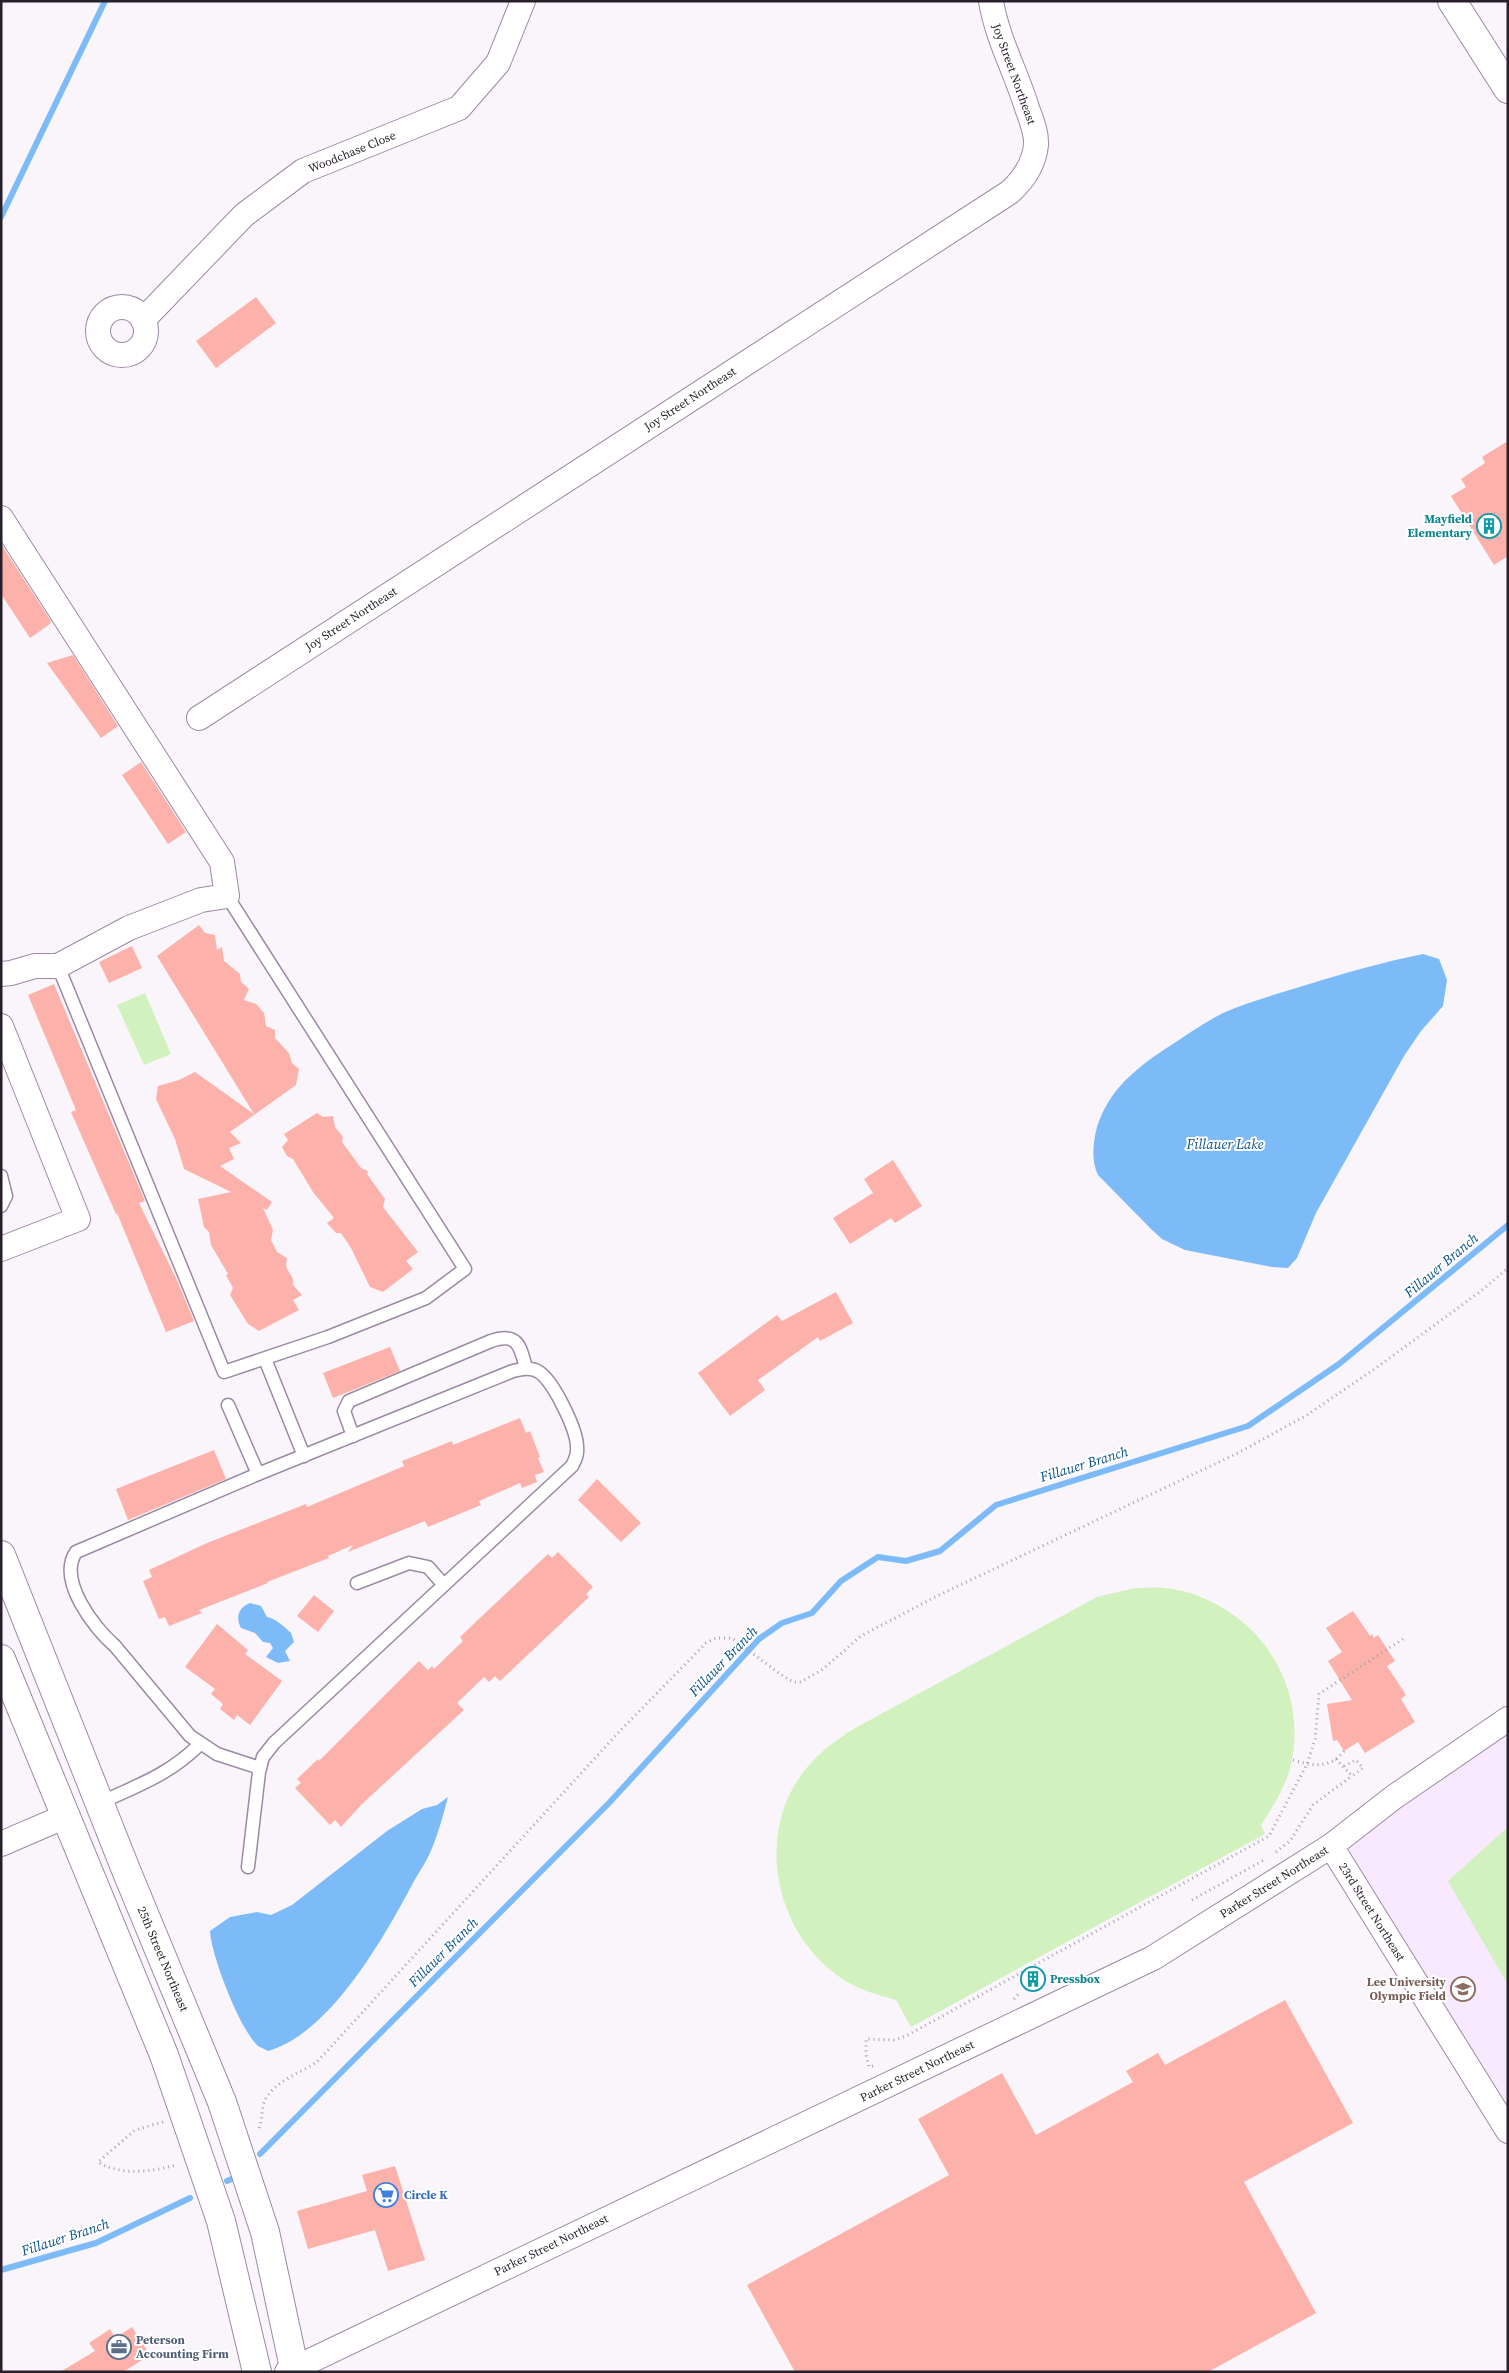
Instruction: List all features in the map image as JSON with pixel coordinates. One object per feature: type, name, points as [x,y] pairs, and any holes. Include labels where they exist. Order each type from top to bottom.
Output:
[{"type":"main road","points":[[1452,1],[1508,89]]},
{"type":"main road","name":"25th Street Northeast","points":[[1,1555],[222,2102],[264,2232],[292,2371]]},
{"type":"main road","points":[[1,1659],[164,2055],[221,2221],[257,2372]]},
{"type":"street","name":"Woodchase Close","points":[[143,320],[244,215],[303,171],[458,108],[498,63],[523,1]]},
{"type":"street","name":"Joy Street Northeast","points":[[198,718],[1014,188],[1032,162],[1036,144],[1033,127],[1019,82],[994,19],[991,1]]},
{"type":"street","points":[[1,518],[222,862],[227,896],[201,900],[129,928],[58,966],[35,966],[11,974],[1,974]]},
{"type":"street","points":[[1,1249],[78,1219],[4,1040]]},
{"type":"street","name":"Parker Street Northeast","points":[[292,2371],[1153,1958],[1330,1846],[1394,1797],[1508,1719]]},
{"type":"street","points":[[1,1844],[66,1816]]},
{"type":"street","name":"23rd Street Northeast","points":[[1330,1846],[1508,2131]]},
{"type":"lane","points":[[58,966],[224,1372],[266,1359],[426,1298],[465,1269],[320,1038],[227,896]]},
{"type":"lane","points":[[1,1176],[6,1196],[1,1206]]},
{"type":"lane","points":[[353,1436],[344,1411],[349,1401],[491,1341],[503,1337],[517,1342],[526,1368]]},
{"type":"lane","points":[[266,1359],[304,1456]]},
{"type":"lane","points":[[248,1867],[254,1805],[263,1757],[296,1720],[563,1476],[577,1456],[575,1434],[552,1386],[538,1371],[526,1368],[513,1371],[258,1474],[76,1552],[69,1566],[73,1585],[94,1624],[185,1730],[200,1744],[216,1754],[260,1768]]},
{"type":"lane","points":[[228,1405],[258,1474]]},
{"type":"lane","points":[[357,1583],[409,1563],[428,1567],[443,1584]]},
{"type":"lane","points":[[100,1803],[166,1773],[182,1762],[200,1744]]},
{"type":"path","points":[[259,2128],[266,2100],[271,2092],[292,2076],[317,2062],[696,1651],[716,1638],[732,1638],[783,1676],[793,1682],[801,1682],[823,1669],[861,1636],[935,1597],[1238,1453],[1307,1415],[1449,1314],[1508,1268]]},
{"type":"path","points":[[878,2064],[869,2067],[865,2046],[866,2039],[890,2041],[908,2035],[1269,1836],[1306,1764],[1315,1739],[1319,1694],[1406,1637]]},
{"type":"path","points":[[1293,1760],[1323,1766],[1336,1759],[1344,1751]]},
{"type":"path","points":[[1336,1759],[1352,1776]]},
{"type":"path","points":[[1192,1900],[1283,1847],[1290,1841],[1313,1805],[1363,1768],[1361,1763],[1356,1760],[1344,1766]]},
{"type":"path","points":[[1006,2003],[1020,1992]]},
{"type":"path","points":[[180,2164],[151,2171],[124,2171],[112,2169],[98,2162],[135,2130],[145,2125],[185,2117]]},
{"type":"shaded area","name":"Lee University Olympic Field","points":[[1508,1723],[1508,2131],[1331,1846]]},
{"type":"green space","points":[[145,993],[171,1054],[144,1065],[117,1005]]},
{"type":"green space","points":[[1135,1588],[1174,1589],[1202,1597],[1220,1606],[1252,1630],[1278,1665],[1292,1706],[1294,1750],[1284,1786],[1261,1825],[1265,1834],[911,2027],[896,2000],[850,1984],[822,1963],[804,1942],[791,1918],[781,1892],[777,1865],[777,1838],[783,1811],[794,1786],[822,1752],[857,1727],[1097,1597]]},
{"type":"green space","points":[[1508,1827],[1508,1985],[1448,1881]]},
{"type":"water","name":"Fillauer Lake","points":[[1423,954],[1439,959],[1447,980],[1443,1006],[1421,1031],[1404,1056],[1316,1213],[1297,1258],[1288,1268],[1272,1267],[1185,1250],[1162,1239],[1098,1175],[1093,1151],[1094,1139],[1108,1102],[1133,1073],[1165,1049],[1223,1013],[1243,1005],[1350,972]]},
{"type":"water","points":[[250,1603],[261,1606],[267,1617],[277,1621],[291,1633],[294,1642],[285,1651],[290,1661],[278,1663],[266,1657],[273,1648],[270,1643],[263,1642],[255,1633],[241,1628],[238,1620],[239,1613],[243,1607]]},
{"type":"water","points":[[448,1797],[437,1834],[427,1858],[388,1928],[354,1980],[313,2025],[291,2041],[268,2051],[258,2046],[243,2025],[235,2009],[215,1957],[210,1931],[230,1917],[257,1912],[271,1915],[292,1905],[387,1831],[422,1809],[437,1805]]},
{"type":"building","points":[[256,297],[276,323],[216,368],[196,341]]},
{"type":"building","name":"Mayfield Elementary","points":[[1508,441],[1508,556],[1494,565],[1451,496],[1466,487],[1461,479],[1485,463],[1482,457]]},
{"type":"building","points":[[1,544],[51,621],[50,624],[30,638],[1,594]]},
{"type":"building","points":[[73,655],[118,726],[101,738],[47,663]]},
{"type":"building","points":[[141,762],[186,832],[168,844],[122,775]]},
{"type":"building","points":[[199,925],[205,933],[215,935],[217,950],[222,947],[224,961],[240,974],[241,982],[249,989],[244,1000],[256,1004],[264,1013],[266,1026],[275,1030],[275,1038],[289,1053],[292,1063],[299,1069],[296,1085],[230,1132],[241,1143],[229,1148],[234,1159],[220,1166],[272,1202],[267,1210],[263,1208],[273,1230],[271,1240],[277,1252],[287,1258],[286,1267],[293,1279],[293,1285],[302,1295],[293,1300],[299,1310],[259,1331],[248,1324],[230,1295],[233,1288],[226,1275],[228,1274],[211,1245],[209,1232],[204,1227],[198,1199],[231,1192],[184,1169],[175,1139],[156,1099],[158,1086],[179,1080],[195,1072],[254,1114],[157,956]]},
{"type":"building","points":[[132,946],[142,968],[109,983],[99,962]]},
{"type":"building","points":[[54,984],[145,1201],[139,1203],[176,1278],[194,1321],[166,1332],[117,1213],[71,1112],[76,1110],[28,995]]},
{"type":"building","points":[[317,1113],[323,1117],[333,1116],[335,1127],[343,1137],[342,1142],[361,1168],[368,1171],[367,1174],[385,1199],[383,1207],[418,1252],[406,1261],[413,1269],[383,1292],[370,1287],[351,1248],[341,1233],[336,1233],[327,1223],[334,1218],[313,1192],[293,1159],[287,1156],[282,1147],[288,1140],[284,1134]]},
{"type":"building","points":[[893,1160],[922,1206],[895,1223],[891,1218],[850,1244],[833,1218],[873,1193],[864,1179]]},
{"type":"building","points":[[836,1292],[853,1323],[820,1341],[818,1337],[758,1380],[765,1390],[730,1416],[698,1373],[777,1315],[782,1321]]},
{"type":"building","points":[[390,1347],[400,1371],[333,1398],[323,1373]]},
{"type":"building","points":[[520,1418],[526,1433],[530,1431],[544,1472],[535,1475],[537,1482],[522,1488],[520,1483],[479,1501],[481,1505],[428,1527],[425,1521],[348,1552],[353,1545],[328,1556],[329,1558],[199,1610],[202,1613],[169,1626],[165,1617],[159,1619],[143,1581],[152,1577],[149,1570],[207,1543],[306,1504],[307,1507],[404,1466],[402,1461],[452,1441],[453,1445]]},
{"type":"building","points":[[214,1450],[226,1479],[128,1520],[116,1489]]},
{"type":"building","points":[[597,1479],[641,1523],[621,1542],[578,1500]]},
{"type":"building","points":[[558,1552],[593,1587],[586,1594],[589,1597],[500,1681],[495,1676],[489,1682],[484,1677],[457,1703],[464,1710],[362,1804],[341,1827],[335,1820],[330,1825],[295,1788],[301,1783],[297,1779],[318,1759],[319,1761],[419,1661],[428,1670],[432,1666],[434,1669],[463,1641],[460,1637],[482,1616],[548,1554],[552,1558]]},
{"type":"building","points":[[314,1595],[334,1611],[318,1632],[297,1616]]},
{"type":"building","points":[[1353,1611],[1370,1636],[1372,1634],[1374,1638],[1378,1635],[1395,1661],[1387,1666],[1406,1695],[1401,1699],[1415,1722],[1365,1753],[1358,1742],[1344,1751],[1337,1740],[1333,1741],[1327,1704],[1352,1700],[1328,1661],[1342,1652],[1326,1628]]},
{"type":"building","points":[[217,1624],[248,1650],[245,1654],[282,1681],[250,1725],[237,1715],[234,1720],[220,1709],[223,1704],[211,1694],[215,1689],[185,1667]]},
{"type":"building","points":[[1285,2000],[1353,2123],[1244,2182],[1316,2313],[1208,2372],[795,2372],[747,2285],[949,2175],[918,2119],[1002,2073],[1036,2135],[1133,2082],[1126,2071],[1158,2053],[1165,2065]]},
{"type":"building","name":"Circle K","points":[[395,2166],[425,2260],[388,2271],[375,2230],[308,2249],[297,2211],[367,2191],[362,2175]]},
{"type":"building","name":"Peterson Accounting Firm","points":[[132,2327],[150,2355],[123,2372],[60,2372],[95,2351],[89,2343],[110,2329],[115,2338]]},
{"type":"waterway","points":[[1,217],[105,1]]},
{"type":"waterway","name":"Fillauer Branch","points":[[260,2154],[609,1803],[759,1639],[782,1623],[812,1613],[841,1581],[878,1557],[906,1561],[940,1551],[996,1505],[1248,1426],[1339,1364],[1508,1225]]},
{"type":"waterway","name":"Fillauer Branch","points":[[227,2181],[236,2177]]},
{"type":"waterway","name":"Fillauer Branch","points":[[1,2270],[96,2243],[190,2198]]},
{"type":"place","name":"Mayfield Elementary","points":[[1489,526]]},
{"type":"place","name":"Pressbox","points":[[1033,1979]]},
{"type":"place","name":"Lee University Olympic Field","points":[[1463,1989]]},
{"type":"place","name":"Circle K","points":[[386,2195]]},
{"type":"place","name":"Peterson Accounting Firm","points":[[119,2347]]}]
